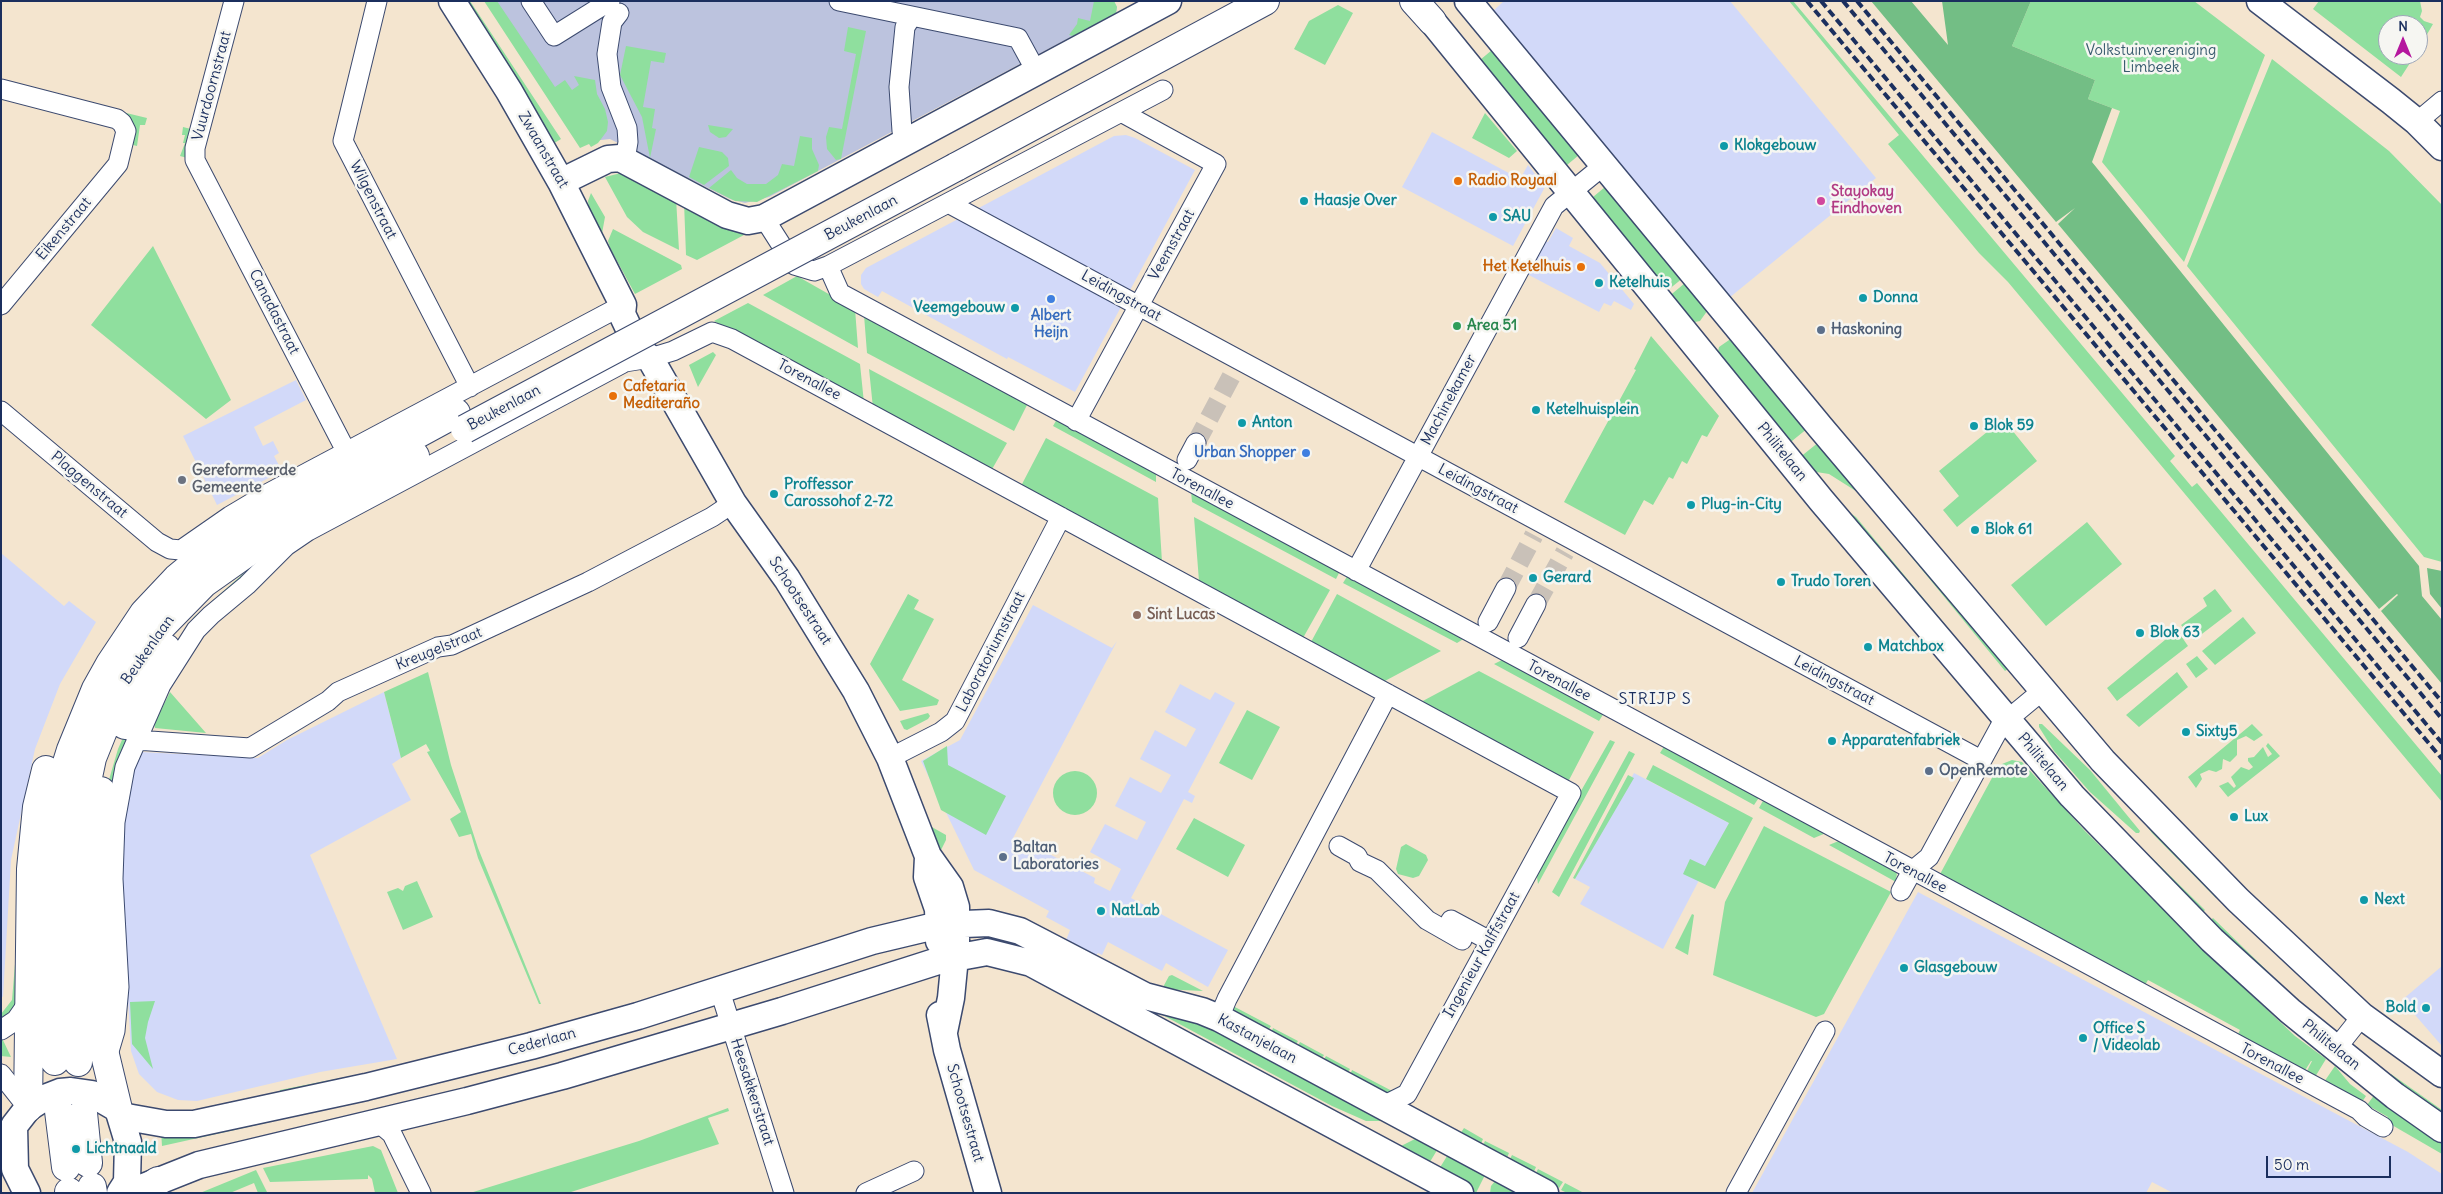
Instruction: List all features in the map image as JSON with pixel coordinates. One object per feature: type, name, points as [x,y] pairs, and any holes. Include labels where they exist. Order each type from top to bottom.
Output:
[{"type":"main road","name":"Beukenlaan","points":[[952,159],[1227,1]]},
{"type":"main road","name":"Beukenlaan","points":[[460,421],[269,538],[204,583],[159,629],[130,673],[117,696],[92,758],[79,819],[76,848],[74,969],[67,1062],[50,879],[51,847],[58,798],[71,750],[96,689],[144,613],[177,578],[206,554],[254,522],[460,421],[952,159],[1265,1]]},
{"type":"main road","points":[[1414,1],[1432,22]]},
{"type":"main road","points":[[119,1112],[105,1062],[100,1034],[97,819],[102,791],[109,764],[121,732],[161,656],[184,623],[236,561]]},
{"type":"main road","points":[[14,1124],[31,999],[31,869],[37,807],[44,775],[67,710],[94,656],[113,630],[144,613]]},
{"type":"main road","points":[[71,1112],[80,1182]]},
{"type":"street","name":"Vuurdoornstraat","points":[[200,171],[195,160],[195,148],[234,1]]},
{"type":"street","name":"Wilgenstraat","points":[[377,1],[343,142],[470,386]]},
{"type":"street","name":"Zwaanstraat","points":[[452,1],[509,91],[562,182],[623,305]]},
{"type":"street","points":[[531,1],[554,36],[617,5],[621,24],[615,55],[610,64],[608,77],[610,88],[625,118],[629,136],[625,160]]},
{"type":"street","points":[[839,1],[914,8],[1018,38],[1036,71]]},
{"type":"street","points":[[562,182],[608,159],[625,160],[727,215],[748,221],[764,218],[1168,1]]},
{"type":"street","points":[[1468,1],[1603,166],[2042,691],[2103,761],[2238,900],[2362,1016],[2442,1074]]},
{"type":"street","points":[[2260,1],[2417,122],[2442,147]]},
{"type":"street","points":[[906,141],[902,131],[898,87],[902,66],[909,55],[914,29],[914,8]]},
{"type":"street","points":[[1432,22],[1570,192]]},
{"type":"street","name":"Eikenstraat","points":[[1,89],[116,119],[122,123],[126,131],[123,151],[118,164],[1,306]]},
{"type":"street","name":"Beukenlaan","points":[[828,266],[1163,90]]},
{"type":"street","points":[[2417,122],[2442,101]]},
{"type":"street","name":"Veemstraat","points":[[1076,421],[1216,164],[1121,112]]},
{"type":"street","name":"Machinekamer","points":[[1356,571],[1554,206],[1603,166]]},
{"type":"street","name":"Canadastraat","points":[[200,171],[347,452]]},
{"type":"street","name":"Philitelaan","points":[[1570,192],[1821,500],[2072,796],[2207,935],[2335,1050],[2442,1129]]},
{"type":"street","name":"Leidingstraat","points":[[948,203],[1139,306],[1236,367],[1418,456],[1568,546],[1981,760]]},
{"type":"street","points":[[764,218],[783,251],[797,267],[814,271],[828,266]]},
{"type":"street","name":"Torenallee","points":[[828,266],[840,293],[2352,1106],[2366,1118],[2383,1127]]},
{"type":"street","points":[[347,452],[623,305]]},
{"type":"street","name":"Schootsestraat","points":[[623,305],[631,308],[648,345],[650,358],[733,503],[787,579],[856,691],[890,758],[928,856],[927,877],[938,910],[948,924],[947,959],[936,987],[944,1032],[988,1193]]},
{"type":"street","name":"Torenallee","points":[[650,358],[673,351],[712,332],[732,339],[1571,792]]},
{"type":"street","name":"Beukenlaan","points":[[105,1062],[115,1031],[119,988],[113,879],[115,822],[125,767],[161,685],[196,630],[247,585],[286,546],[317,527],[625,362],[650,358]]},
{"type":"street","name":"Plaggenstraat","points":[[1,412],[157,542],[170,549],[182,550],[230,516],[267,494],[347,452]]},
{"type":"street","name":"Kreugelstraat","points":[[136,740],[250,748],[328,701],[338,692],[438,647],[452,646],[610,571],[712,517],[733,503]]},
{"type":"street","name":"Laboratoriumstraat","points":[[890,758],[941,732],[955,721],[1061,517]]},
{"type":"street","points":[[1488,622],[1506,588]]},
{"type":"street","points":[[1518,638],[1536,604]]},
{"type":"street","points":[[1901,891],[1912,871],[1929,857],[1996,733],[2006,719],[2042,691]]},
{"type":"street","points":[[1219,1018],[1226,999],[1388,694]]},
{"type":"street","name":"Ingenieur Kalffstraat","points":[[1383,1106],[1407,1094],[1571,792]]},
{"type":"street","points":[[1312,839],[1354,862],[1360,862],[1377,870],[1427,920],[1462,940]]},
{"type":"street","points":[[1339,846],[1357,856],[1360,862]]},
{"type":"street","points":[[1439,926],[1444,926],[1469,939],[1470,936],[1449,924],[1451,920],[1490,941]]},
{"type":"street","name":"Kastanjelaan","points":[[948,924],[989,922],[1020,932],[1144,996],[1202,1011],[1219,1018],[1544,1193]]},
{"type":"street","name":"Cederlaan","points":[[119,1112],[166,1124],[194,1124],[366,1087],[531,1046],[720,990],[872,941],[948,924]]},
{"type":"street","points":[[129,1193],[149,1187],[199,1165],[379,1123],[562,1076],[947,959],[987,952],[1031,963],[1460,1193]]},
{"type":"street","name":"Heesakkerstraat","points":[[720,990],[784,1193]]},
{"type":"street","points":[[1,1030],[16,1020],[31,999]]},
{"type":"street","points":[[2335,1050],[2362,1016]]},
{"type":"street","points":[[1736,1193],[1825,1031]]},
{"type":"street","points":[[1,1074],[14,1124],[15,1169],[28,1193]]},
{"type":"street","points":[[14,1124],[42,1099],[60,1092],[71,1091],[92,1094],[119,1112],[128,1142],[127,1182],[120,1193]]},
{"type":"street","points":[[379,1123],[392,1134],[419,1188]]},
{"type":"street","points":[[866,1193],[914,1171]]},
{"type":"shaded area","points":[[494,1],[1114,1],[1117,7],[1116,13],[769,197],[745,203],[730,199],[610,139],[583,142]]},
{"type":"shaded area","name":"Klokgebouw","points":[[1504,1],[1730,1],[1876,178],[1729,298],[1493,11]]},
{"type":"shaded area","name":"SAU","points":[[1432,132],[1520,179],[1528,165],[1545,187],[1513,246],[1402,187]]},
{"type":"shaded area","points":[[1126,135],[1195,170],[1075,392],[1008,357],[1007,359],[882,291],[878,297],[864,289],[861,284],[861,275],[866,268],[1114,136]]},
{"type":"shaded area","name":"Ketelhuis","points":[[1556,228],[1573,238],[1569,246],[1600,263],[1634,304],[1631,310],[1614,301],[1611,306],[1604,303],[1599,312],[1527,274],[1545,241],[1548,242]]},
{"type":"shaded area","points":[[296,380],[306,400],[254,427],[263,446],[273,441],[279,453],[274,456],[282,471],[217,505],[183,436]]},
{"type":"shaded area","points":[[1,553],[64,606],[69,601],[96,622],[60,684],[35,749],[11,860],[3,997],[1,996]]},
{"type":"shaded area","points":[[1033,605],[1112,648],[1117,641],[1012,840],[1014,841],[1016,837],[1034,846],[1095,878],[1094,883],[1110,891],[1121,869],[1090,852],[1105,824],[1137,840],[1146,822],[1115,806],[1130,777],[1161,793],[1171,775],[1140,759],[1155,730],[1186,747],[1196,729],[1165,712],[1180,684],[1210,700],[1215,692],[1235,703],[1188,792],[1195,796],[1192,803],[1184,799],[1131,898],[1228,950],[1208,987],[1166,963],[1162,971],[1108,942],[1102,955],[1098,953],[1094,958],[1065,943],[1070,930],[1046,917],[1049,911],[974,870],[921,761],[960,740]]},
{"type":"shaded area","points":[[384,692],[401,758],[392,764],[411,800],[310,855],[397,1059],[320,1072],[197,1101],[178,1100],[157,1092],[139,1074],[131,1051],[121,877],[123,825],[133,772],[141,752],[258,758],[287,740]]},
{"type":"shaded area","points":[[1634,773],[1729,823],[1663,949],[1580,904],[1590,887],[1575,879]]},
{"type":"shaded area","points":[[1918,892],[2408,1152],[2442,1174],[2442,1193],[2173,1193],[2152,1182],[2146,1193],[1752,1193]]},
{"type":"shaded area","name":"Bold","points":[[2442,966],[2442,1046],[2402,1000]]},
{"type":"green space","points":[[461,1],[470,1],[561,139],[551,145]]},
{"type":"green space","points":[[484,1],[497,1],[555,87],[565,80],[572,90],[579,85],[574,76],[595,80],[597,94],[605,109],[608,122],[607,131],[598,143],[591,147],[589,144],[580,148]]},
{"type":"green space","points":[[1094,1],[1114,1],[1117,7],[1116,13],[1073,36],[1069,35],[1077,24],[1078,18],[1090,21]]},
{"type":"green space","points":[[1789,1],[1793,1],[2175,456],[2170,461],[2192,487],[2197,483],[2442,776],[2442,802],[2008,282],[1979,253],[1888,144],[1899,135]]},
{"type":"green space","points":[[1871,1],[1911,1],[1948,45],[1942,1],[2031,1],[2012,46],[2095,80],[2088,99],[2112,108],[2092,162],[2419,566],[2422,596],[2442,620],[2442,684],[2381,611],[2398,595],[2379,609],[2058,224],[2075,208],[2056,222]]},
{"type":"green space","name":"Volkstuinvereniging Limbeek","points":[[2031,1],[2194,1],[2265,55],[2184,262],[2102,162],[2120,111],[2088,99],[2095,80],[2012,46]]},
{"type":"green space","points":[[2319,1],[2420,1],[2422,11],[2421,15],[2378,15],[2378,59],[2313,9]]},
{"type":"green space","points":[[1338,5],[1353,13],[1325,65],[1294,49],[1309,21]]},
{"type":"green space","points":[[2428,22],[2433,24],[2428,33]]},
{"type":"green space","points":[[848,27],[866,31],[841,159],[836,160],[827,149],[826,137],[829,127],[842,129],[856,54],[844,51]]},
{"type":"green space","points":[[1498,45],[1585,150],[1561,170],[1474,65]]},
{"type":"green space","points":[[626,46],[666,53],[664,63],[651,61],[643,107],[655,109],[652,128],[656,129],[650,158],[642,117],[620,75]]},
{"type":"green space","points":[[2272,59],[2389,151],[2442,205],[2442,562],[2424,557],[2187,266]]},
{"type":"green space","points":[[2385,65],[2409,65],[2401,77]]},
{"type":"green space","points":[[118,111],[147,118],[145,125],[140,125],[137,146],[129,144]]},
{"type":"green space","points":[[1485,113],[1517,151],[1509,158],[1472,138]]},
{"type":"green space","points":[[708,125],[733,129],[726,137],[719,138],[710,132]]},
{"type":"green space","points":[[183,127],[195,130],[191,159],[180,156],[185,143],[183,143],[185,135],[182,135]]},
{"type":"green space","points":[[800,136],[812,138],[812,149],[819,165],[818,171],[757,202],[735,201],[709,188],[731,170],[737,178],[747,184],[766,184],[778,175],[782,164],[794,166]]},
{"type":"green space","points":[[699,147],[722,152],[728,158],[729,166],[704,185],[689,177]]},
{"type":"green space","points":[[621,173],[676,198],[679,250],[643,232],[627,217],[605,177]]},
{"type":"green space","points":[[1611,182],[1688,274],[1663,294],[1587,202]]},
{"type":"green space","points":[[591,193],[605,217],[601,239],[589,210],[588,201]]},
{"type":"green space","points":[[684,202],[744,235],[697,260],[686,255]]},
{"type":"green space","points":[[613,229],[681,265],[682,269],[635,294],[610,248],[608,241]]},
{"type":"green space","points":[[153,246],[231,400],[206,419],[91,325]]},
{"type":"green space","points":[[797,276],[855,309],[858,348],[763,295]]},
{"type":"green space","points":[[1691,278],[1710,307],[1700,321],[1690,323],[1667,298]]},
{"type":"green space","points":[[748,303],[860,364],[864,403],[714,321]]},
{"type":"green space","points":[[864,315],[1028,403],[1014,431],[867,353]]},
{"type":"green space","points":[[1651,336],[1719,416],[1707,437],[1702,435],[1687,464],[1682,461],[1673,479],[1669,477],[1653,505],[1644,500],[1625,535],[1564,502],[1636,370],[1634,369]]},
{"type":"green space","points":[[1732,338],[1813,424],[1787,445],[1717,356],[1719,347]]},
{"type":"green space","points":[[713,352],[716,355],[698,387],[689,365]]},
{"type":"green space","points":[[869,369],[1007,443],[991,471],[873,408]]},
{"type":"green space","points":[[1057,419],[1156,471],[1156,482],[1053,426]]},
{"type":"green space","points":[[2003,419],[2037,461],[1957,527],[1943,510],[1959,496],[1939,471]]},
{"type":"green space","points":[[1046,438],[1158,498],[1162,562],[1021,486]]},
{"type":"green space","points":[[1824,438],[2011,667],[2005,671],[1859,493],[1829,474],[1810,471],[1799,458]]},
{"type":"green space","points":[[1191,491],[1340,571],[1336,579],[1192,502]]},
{"type":"green space","points":[[1840,506],[1856,517],[1992,681],[1987,685]]},
{"type":"green space","points":[[1194,517],[1330,590],[1303,638],[1199,581]]},
{"type":"green space","points":[[2087,522],[2122,564],[2046,626],[2011,585]]},
{"type":"green space","points":[[268,552],[170,654],[102,864],[106,790],[118,749],[129,724],[160,666],[194,617]]},
{"type":"green space","points":[[2427,568],[2442,571],[2442,609],[2430,594]]},
{"type":"green space","points":[[1348,575],[1465,638],[1457,643],[1343,583]]},
{"type":"green space","points":[[2215,589],[2232,611],[2194,640],[2181,625],[2207,606],[2203,598]]},
{"type":"green space","points":[[908,594],[919,600],[914,609],[934,619],[902,680],[939,700],[937,705],[900,711],[870,664]]},
{"type":"green space","points":[[1337,594],[1441,651],[1383,682],[1311,642]]},
{"type":"green space","points":[[2243,617],[2256,633],[2215,665],[2202,651]]},
{"type":"green space","points":[[2177,630],[2188,646],[2117,701],[2107,688]]},
{"type":"green space","points":[[2197,656],[2208,669],[2196,678],[2186,664]]},
{"type":"green space","points":[[1504,659],[1604,713],[1599,721],[1494,664]]},
{"type":"green space","points":[[1479,671],[1594,732],[1568,782],[1419,703]]},
{"type":"green space","points":[[428,672],[451,765],[478,848],[541,1004],[539,1004],[478,858],[471,834],[459,837],[450,819],[461,812],[427,752],[430,751],[426,744],[401,758],[384,692]]},
{"type":"green space","points":[[2177,672],[2188,687],[2139,727],[2126,715]]},
{"type":"green space","points":[[170,692],[206,733],[155,728],[154,724]]},
{"type":"green space","points":[[1247,710],[1280,727],[1252,780],[1219,763]]},
{"type":"green space","points":[[928,713],[930,716],[928,719],[907,730],[904,729],[900,721]]},
{"type":"green space","points":[[2039,724],[2042,724],[2090,770],[2140,831],[2139,833],[2136,833],[2090,792],[2054,751]]},
{"type":"green space","points":[[2252,724],[2263,735],[2254,741],[2246,736],[2237,740],[2237,755],[2230,762],[2223,759],[2222,769],[2216,772],[2209,770],[2200,774],[2202,779],[2196,788],[2188,777]]},
{"type":"green space","points":[[1610,740],[1615,742],[1538,884],[1536,870]]},
{"type":"green space","points":[[2268,743],[2280,756],[2228,797],[2219,786],[2228,782],[2234,788],[2236,786],[2231,777],[2241,767],[2249,770],[2253,767],[2248,758],[2254,757],[2263,747],[2268,757],[2272,754],[2266,746]]},
{"type":"green space","points":[[1665,745],[1760,796],[1754,805],[1660,753]]},
{"type":"green space","points":[[947,746],[948,765],[1006,796],[986,835],[941,810],[923,761]]},
{"type":"green space","points":[[1629,751],[1635,754],[1559,897],[1552,892]]},
{"type":"green space","points":[[2012,760],[2022,762],[2085,831],[2228,973],[2295,1036],[2326,1059],[2315,1077],[2307,1071],[2312,1061],[2304,1072],[2237,1036],[2240,1030],[2148,980],[2145,985],[1939,876],[1993,776],[2002,764]]},
{"type":"green space","points":[[1653,765],[1753,818],[1715,889],[1683,874],[1690,859],[1705,866],[1729,823],[1646,779]]},
{"type":"green space","points":[[1075,771],[1087,775],[1093,781],[1097,793],[1093,805],[1087,811],[1075,815],[1063,811],[1057,805],[1053,793],[1057,781],[1063,775]]},
{"type":"green space","points":[[1628,775],[1634,778],[1575,879],[1573,878]]},
{"type":"green space","points":[[2114,783],[2222,892],[2216,898],[2152,833]]},
{"type":"green space","points":[[1764,799],[1826,833],[1814,838],[1759,808]]},
{"type":"green space","points":[[1194,818],[1245,845],[1228,877],[1176,849]]},
{"type":"green space","points":[[930,826],[946,835],[946,840],[941,850]]},
{"type":"green space","points":[[1764,826],[1891,892],[1824,1014],[1816,1017],[1713,975],[1725,902]]},
{"type":"green space","points":[[2115,826],[2151,857],[2205,910],[2200,915]]},
{"type":"green space","points":[[1841,840],[1897,871],[1896,882],[1829,845]]},
{"type":"green space","points":[[1406,844],[1426,855],[1428,860],[1419,876],[1413,878],[1398,874],[1396,869],[1401,847]]},
{"type":"green space","points":[[417,881],[433,917],[403,930],[387,892],[398,888],[403,891],[405,886]]},
{"type":"green space","points":[[1692,914],[1694,915],[1688,955],[1675,948]]},
{"type":"green space","points":[[2213,918],[2292,995],[2330,1027],[2328,1030],[2209,922]]},
{"type":"green space","points":[[17,940],[17,1007],[1,1022],[1,1014],[12,1000]]},
{"type":"green space","points":[[1172,975],[1203,991],[1162,989],[1169,976]]},
{"type":"green space","points":[[155,1001],[145,1038],[153,1069],[132,1044],[130,1002]]},
{"type":"green space","points":[[1144,1005],[1190,1012],[1392,1121],[1366,1121],[1332,1106]]},
{"type":"green space","points":[[1233,1006],[1271,1026],[1268,1031],[1231,1014]]},
{"type":"green space","points":[[1273,1028],[1298,1041],[1295,1046],[1271,1033]]},
{"type":"green space","points":[[1,1036],[11,1057],[1,1056]]},
{"type":"green space","points":[[1300,1042],[1324,1055],[1321,1060],[1297,1047]]},
{"type":"green space","points":[[1326,1056],[1350,1069],[1347,1074],[1323,1061]]},
{"type":"green space","points":[[2335,1066],[2350,1084],[2366,1096],[2362,1102],[2324,1082]]},
{"type":"green space","points":[[1352,1070],[1394,1092],[1389,1095],[1350,1075]]},
{"type":"green space","points":[[2391,1074],[2442,1110],[2442,1118],[2387,1080]]},
{"type":"green space","points":[[351,1077],[280,1093],[280,1090]]},
{"type":"green space","points":[[2375,1094],[2442,1141],[2442,1154],[2385,1121],[2388,1117],[2367,1105]]},
{"type":"green space","points":[[378,1096],[266,1123],[162,1146],[161,1130]]},
{"type":"green space","points":[[728,1108],[729,1111],[708,1118],[719,1144],[568,1193],[470,1193],[639,1141]]},
{"type":"green space","points":[[1464,1128],[1483,1139],[1480,1146],[1456,1140]]},
{"type":"green space","points":[[1417,1138],[1442,1142],[1425,1170],[1397,1148]]},
{"type":"green space","points":[[1485,1141],[1509,1153],[1506,1160],[1482,1147]]},
{"type":"green space","points":[[373,1146],[381,1150],[398,1193],[375,1193],[372,1179],[368,1175],[368,1179],[270,1182],[263,1168]]},
{"type":"green space","points":[[1452,1148],[1486,1173],[1476,1193],[1472,1193],[1436,1174]]},
{"type":"green space","points":[[1512,1155],[1536,1167],[1533,1174],[1509,1161]]},
{"type":"green space","points":[[1538,1169],[1563,1182],[1559,1188],[1535,1175]]},
{"type":"green space","points":[[256,1170],[267,1192],[258,1193],[254,1183],[230,1193],[200,1193]]},
{"type":"green space","points":[[1495,1181],[1536,1193],[1490,1193],[1491,1186]]},
{"type":"green space","points":[[1565,1183],[1584,1193],[1567,1193],[1561,1190]]},
{"type":"tunnel","points":[[1196,443],[1233,373]]},
{"type":"tunnel","points":[[1506,588],[1534,535]]},
{"type":"tunnel","points":[[1536,604],[1565,552]]},
{"type":"railway","points":[[1807,1],[2442,759]]},
{"type":"railway","points":[[1821,1],[2442,743]]},
{"type":"railway","points":[[1843,1],[2442,719]]},
{"type":"railway","points":[[1857,1],[2442,702]]},
{"type":"place","name":"Klokgebouw","points":[[1724,146]]},
{"type":"place","name":"Radio Royaal","points":[[1458,181]]},
{"type":"place","name":"Haasje Over","points":[[1304,201]]},
{"type":"place","name":"Stayokay Eindhoven","points":[[1821,201]]},
{"type":"place","name":"SAU","points":[[1493,217]]},
{"type":"place","name":"Het Ketelhuis","points":[[1581,267]]},
{"type":"place","name":"Ketelhuis","points":[[1599,283]]},
{"type":"place","name":"Donna","points":[[1863,298]]},
{"type":"place","name":"Albert Heijn","points":[[1051,299]]},
{"type":"place","name":"Veemgebouw","points":[[1015,308]]},
{"type":"place","name":"Area 51","points":[[1457,326]]},
{"type":"place","name":"Haskoning","points":[[1821,330]]},
{"type":"place","name":"Cafetaria Mediteraño","points":[[613,396]]},
{"type":"place","name":"Ketelhuisplein","points":[[1536,410]]},
{"type":"place","name":"Anton","points":[[1242,423]]},
{"type":"place","name":"Blok 59","points":[[1974,426]]},
{"type":"place","name":"Urban Shopper","points":[[1306,453]]},
{"type":"place","name":"Gereformeerde Gemeente","points":[[182,480]]},
{"type":"place","name":"Proffessor Carossohof 2-72","points":[[774,494]]},
{"type":"place","name":"Plug-in-City","points":[[1691,505]]},
{"type":"place","name":"Blok 61","points":[[1975,530]]},
{"type":"place","name":"Gerard","points":[[1533,578]]},
{"type":"place","name":"Trudo Toren","points":[[1781,582]]},
{"type":"place","name":"Sint Lucas","points":[[1137,615]]},
{"type":"place","name":"Blok 63","points":[[2140,633]]},
{"type":"place","name":"Matchbox","points":[[1868,647]]},
{"type":"place","name":"Sixty5","points":[[2186,732]]},
{"type":"place","name":"Apparatenfabriek","points":[[1832,741]]},
{"type":"place","name":"OpenRemote","points":[[1929,771]]},
{"type":"place","name":"Lux","points":[[2234,817]]},
{"type":"place","name":"Baltan Laboratories","points":[[1003,857]]},
{"type":"place","name":"Next","points":[[2364,900]]},
{"type":"place","name":"NatLab","points":[[1101,911]]},
{"type":"place","name":"Glasgebouw","points":[[1904,968]]},
{"type":"place","name":"Bold","points":[[2426,1008]]},
{"type":"place","name":"Office S / Videolab","points":[[2083,1038]]},
{"type":"place","name":"Lichtnaald","points":[[76,1149]]},
{"type":"district","name":"STRIJP S","points":[[1655,699]]}]
